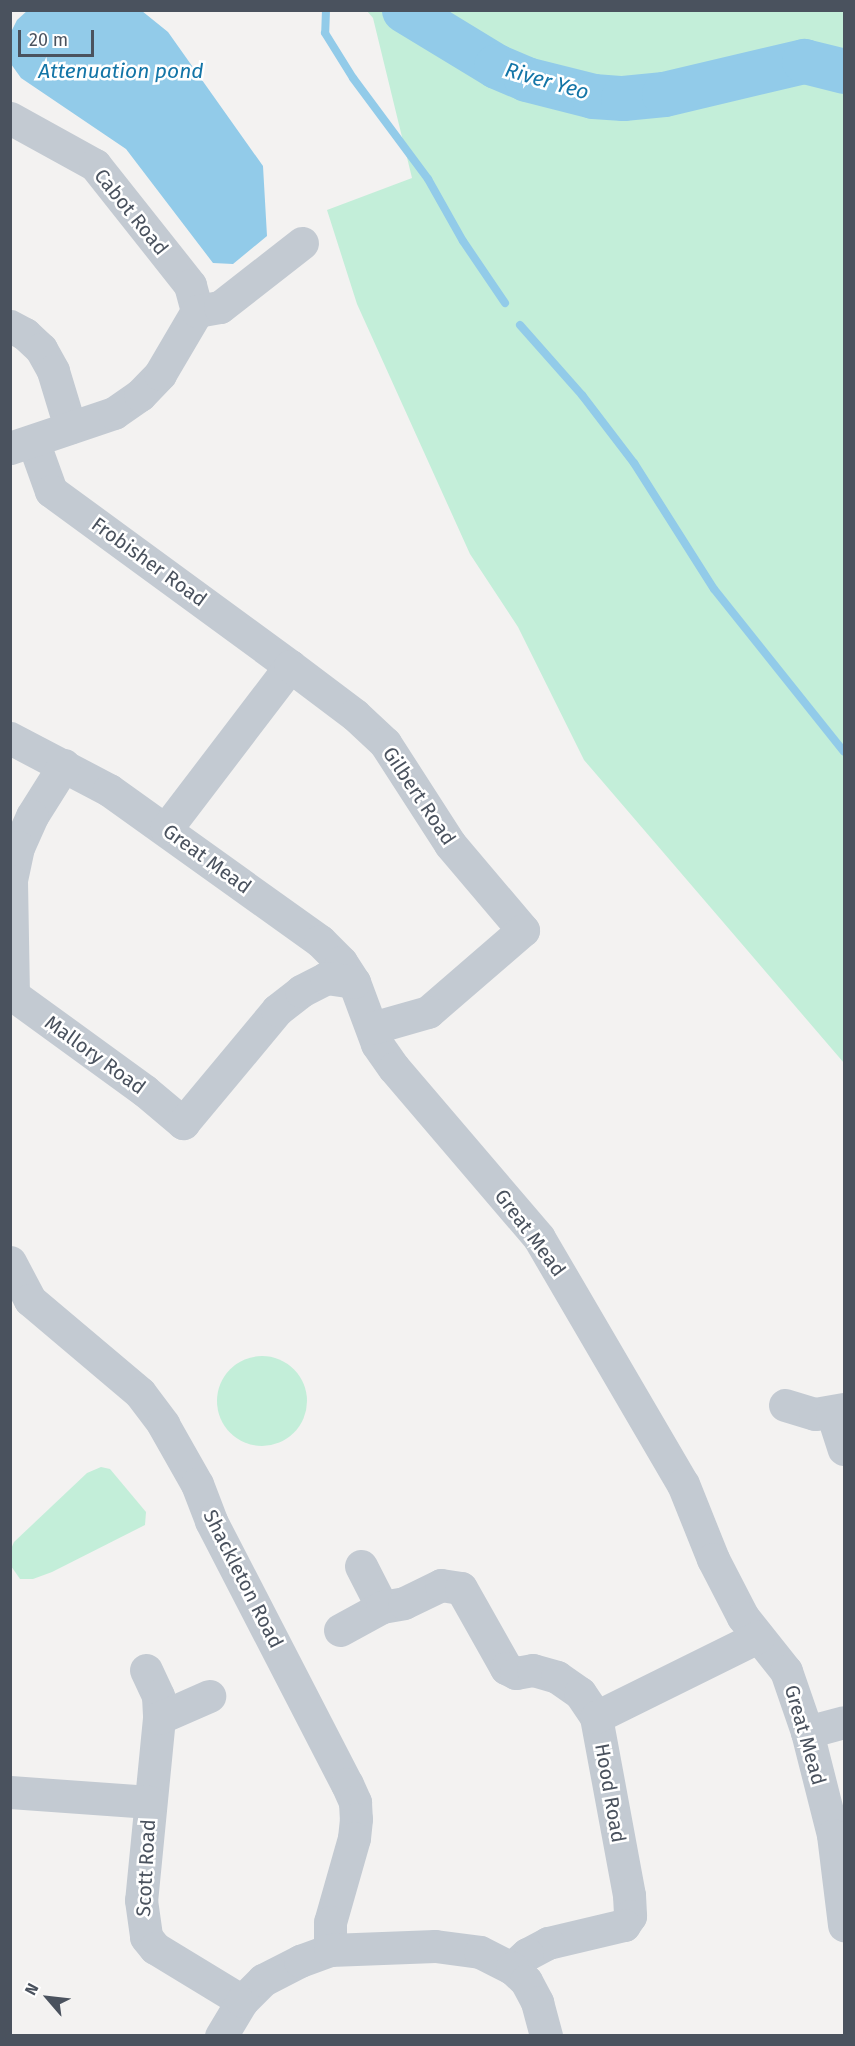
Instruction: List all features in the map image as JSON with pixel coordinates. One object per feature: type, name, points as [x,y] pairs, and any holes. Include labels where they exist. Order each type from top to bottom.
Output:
[{"type":"street","name":"Cabot Road","points":[[10,118],[95,165],[190,285],[197,311]]},
{"type":"street","points":[[22,444],[114,413],[140,395],[160,374],[197,311],[220,306],[302,243]]},
{"type":"street","points":[[10,326],[25,334],[41,349],[53,372],[70,427]]},
{"type":"street","name":"Frobisher Road","points":[[22,444],[51,491],[290,666]]},
{"type":"street","points":[[166,829],[290,666]]},
{"type":"street","name":"Gilbert Road","points":[[290,666],[355,715],[385,742],[450,844],[523,930],[428,1012],[372,1028]]},
{"type":"street","name":"Great Mead","points":[[10,738],[109,790],[320,941],[341,962],[354,982],[377,1044],[394,1068],[551,1255],[683,1484],[713,1559],[743,1617],[786,1671],[807,1732],[832,1835],[844,1925]]},
{"type":"street","name":"Mallory Road","points":[[64,765],[32,816],[18,847],[11,881],[13,995],[145,1091],[183,1123],[277,1010],[301,991],[326,978],[354,982]]},
{"type":"street","name":"Shackleton Road","points":[[10,1262],[30,1300],[140,1393],[163,1424],[197,1484],[212,1521],[347,1784],[355,1802],[356,1819],[354,1838],[330,1922],[330,1950]]},
{"type":"street","points":[[785,1405],[815,1414],[838,1411],[844,1449]]},
{"type":"street","points":[[361,1566],[382,1606]]},
{"type":"street","points":[[340,1630],[382,1606],[404,1603],[441,1585],[461,1588],[506,1668],[516,1673],[533,1670],[557,1677],[580,1693],[596,1717]]},
{"type":"street","name":"Hood Road","points":[[512,1968],[527,1954],[548,1943],[624,1925],[630,1916],[629,1895],[596,1717],[758,1637]]},
{"type":"street","name":"Scott Road","points":[[146,1670],[158,1696],[159,1718],[141,1900],[146,1937],[155,1948],[242,2001]]},
{"type":"street","points":[[159,1718],[209,1696]]},
{"type":"street","points":[[807,1732],[844,1722]]},
{"type":"street","points":[[10,1792],[150,1802]]},
{"type":"street","points":[[221,2036],[242,2001],[263,1980],[300,1961],[330,1950],[435,1946],[480,1952],[512,1968],[526,1981],[537,2002],[546,2036]]},
{"type":"green space","points":[[367,11],[844,11],[844,1063],[584,760],[518,627],[470,554],[357,304],[327,210],[412,178],[373,18]]},
{"type":"green space","points":[[262,1356],[279,1359],[294,1369],[304,1384],[307,1401],[304,1418],[294,1433],[279,1443],[262,1446],[245,1443],[230,1433],[220,1418],[217,1401],[220,1384],[230,1369],[245,1359]]},
{"type":"green space","points":[[101,1467],[110,1469],[146,1512],[145,1525],[52,1572],[33,1579],[20,1579],[11,1566],[11,1549],[14,1542],[87,1473]]},
{"type":"water","name":"Attenuation pond","points":[[28,10],[142,11],[168,32],[263,166],[267,236],[233,264],[213,263],[126,149],[21,78],[11,64],[11,32],[17,20]]},
{"type":"waterway","points":[[326,10],[325,33],[353,78],[428,179],[463,241],[505,303]]},
{"type":"waterway","name":"River Yeo","points":[[404,10],[496,66],[526,79],[593,96],[623,98],[664,94],[804,61],[844,71]]},
{"type":"waterway","points":[[520,325],[582,395],[634,463],[714,589],[844,752]]}]
